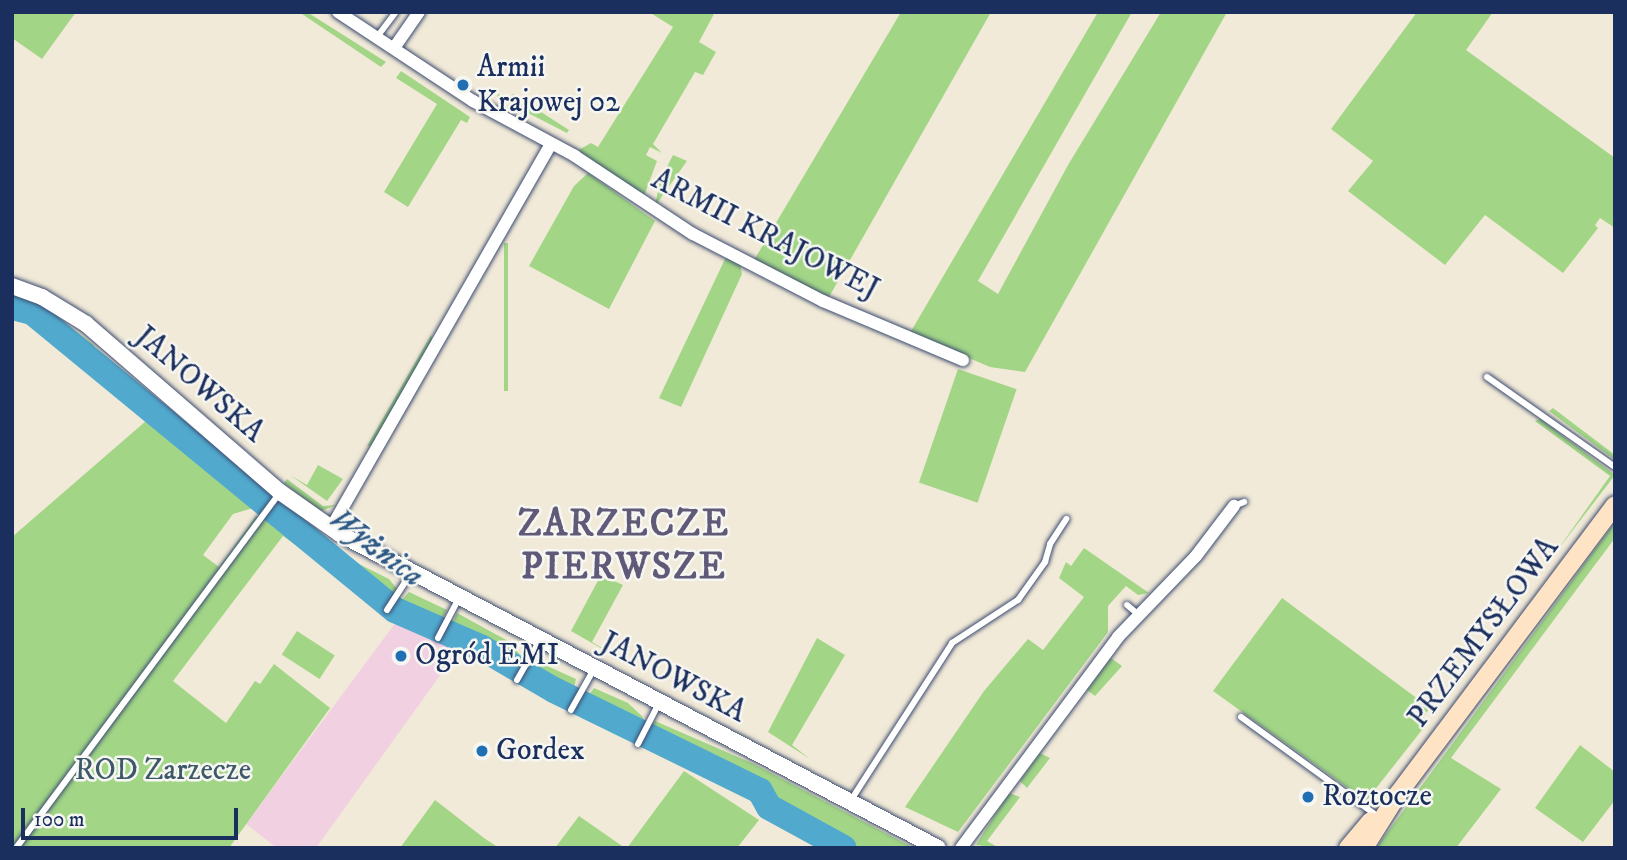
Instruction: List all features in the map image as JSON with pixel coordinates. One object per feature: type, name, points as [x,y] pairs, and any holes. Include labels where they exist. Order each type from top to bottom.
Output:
[{"type":"main road","name":"PRZEMYSŁOWA","points":[[1364,848],[1398,794],[1615,505]]},
{"type":"main road","name":"PRZEMYSŁOWA","points":[[1348,848],[1398,794]]},
{"type":"street","name":"ARMII KRAJOWEJ","points":[[338,12],[473,101],[542,137],[550,146],[573,155],[693,234],[823,301],[963,360]]},
{"type":"street","points":[[394,48],[419,12]]},
{"type":"street","points":[[331,528],[550,146]]},
{"type":"street","name":"JANOWSKA","points":[[12,286],[43,298],[86,324],[276,498],[411,573],[938,848]]},
{"type":"street","points":[[961,848],[1139,615],[1196,556],[1238,503]]},
{"type":"lane","points":[[377,37],[396,12]]},
{"type":"lane","points":[[1487,377],[1615,467]]},
{"type":"lane","points":[[16,848],[260,513],[276,498]]},
{"type":"lane","points":[[850,802],[952,643],[1018,600],[1045,562],[1050,544],[1066,519]]},
{"type":"lane","points":[[389,607],[411,573]]},
{"type":"lane","points":[[438,637],[459,598]]},
{"type":"lane","points":[[1127,605],[1139,615]]},
{"type":"lane","points":[[518,678],[540,640]]},
{"type":"lane","points":[[572,708],[594,669]]},
{"type":"lane","points":[[639,742],[659,703]]},
{"type":"lane","points":[[1241,717],[1376,815]]},
{"type":"shaded area","points":[[399,618],[459,649],[316,848],[277,848],[246,824]]},
{"type":"green space","points":[[12,12],[76,12],[42,59],[12,38]]},
{"type":"green space","points":[[299,12],[307,12],[386,62],[381,67]]},
{"type":"green space","points":[[649,12],[715,12],[699,42],[716,52],[703,75],[695,72],[653,144],[662,153],[650,147],[646,155],[657,161],[644,196],[577,151],[591,143],[598,147],[673,27]]},
{"type":"green space","points":[[901,12],[991,12],[829,297],[754,260]]},
{"type":"green space","points":[[1098,12],[1132,12],[978,281],[998,294],[1068,165],[1161,12],[1227,12],[1025,372],[990,367],[910,333]]},
{"type":"green space","points":[[1417,12],[1493,12],[1466,50],[1615,158],[1615,228],[1600,218],[1595,225],[1598,228],[1563,273],[1485,215],[1445,265],[1348,191],[1373,161],[1331,129]]},
{"type":"green space","points":[[401,71],[470,117],[467,123],[461,120],[408,207],[384,192],[437,104],[396,78]]},
{"type":"green space","points":[[498,94],[509,99],[513,94],[569,130],[567,133],[497,97]]},
{"type":"green space","points":[[673,155],[687,161],[655,206],[660,181]]},
{"type":"green space","points":[[588,173],[655,221],[609,309],[529,266],[574,186]]},
{"type":"green space","points":[[504,243],[508,243],[508,391],[504,391]]},
{"type":"green space","points":[[726,257],[740,264],[742,274],[681,407],[659,398]]},
{"type":"green space","points":[[12,297],[60,319],[94,345],[93,351],[89,355],[33,310],[12,305]]},
{"type":"green space","points":[[431,335],[433,340],[371,446],[367,446]]},
{"type":"green space","points":[[99,353],[126,374],[123,383],[94,359]]},
{"type":"green space","points":[[958,369],[1017,389],[978,503],[919,482]]},
{"type":"green space","points":[[161,406],[261,491],[265,502],[155,411]]},
{"type":"green space","points":[[1553,408],[1615,455],[1615,460],[1549,411]]},
{"type":"green space","name":"ROD Zarzecze","points":[[154,414],[263,505],[233,514],[203,555],[219,567],[256,516],[261,520],[270,510],[386,605],[384,608],[283,536],[173,681],[226,723],[255,681],[260,684],[274,664],[330,708],[229,848],[12,848],[12,537]]},
{"type":"green space","points":[[1540,419],[1615,475],[1556,552],[1610,476],[1535,421]]},
{"type":"green space","points":[[318,465],[343,479],[327,501],[290,475],[307,485]]},
{"type":"green space","points":[[287,479],[323,506],[337,505],[321,511],[284,483]]},
{"type":"green space","points":[[271,506],[279,506],[323,538],[327,553]]},
{"type":"green space","points":[[1615,522],[1615,538],[1451,758],[1501,789],[1456,848],[1376,848]]},
{"type":"green space","points":[[1084,548],[1149,593],[1138,595],[1126,586],[1108,606],[1108,632],[958,832],[905,807],[984,691],[1028,639],[1043,650],[1084,597],[1059,578],[1066,562],[1071,566]]},
{"type":"green space","points":[[335,552],[389,579],[397,589],[389,602],[333,557]]},
{"type":"green space","points":[[601,575],[623,585],[592,642],[632,666],[571,631]]},
{"type":"green space","points":[[409,592],[447,610],[437,629],[395,607]]},
{"type":"green space","points":[[1282,598],[1430,708],[1423,717],[1429,721],[1366,801],[1213,691]]},
{"type":"green space","points":[[457,613],[510,642],[524,660],[519,668],[477,643],[447,634]]},
{"type":"green space","points":[[297,631],[335,656],[319,679],[282,654]]},
{"type":"green space","points":[[445,637],[478,649],[516,672],[512,677],[443,641]]},
{"type":"green space","points":[[817,638],[845,655],[792,745],[810,759],[768,732]]},
{"type":"green space","points":[[1111,658],[1122,666],[1095,696],[1087,690]]},
{"type":"green space","points":[[534,660],[576,679],[572,697],[527,673]]},
{"type":"green space","points":[[525,677],[570,701],[567,707],[522,683]]},
{"type":"green space","points":[[594,688],[628,703],[643,717],[640,730],[584,702]]},
{"type":"green space","points":[[655,721],[754,764],[914,848],[848,848],[770,806],[761,789],[646,732]]},
{"type":"green space","points":[[1580,745],[1615,772],[1615,800],[1583,842],[1535,808]]},
{"type":"green space","points":[[1040,753],[1050,758],[1027,788],[1020,781]]},
{"type":"green space","points":[[684,771],[759,820],[737,848],[627,848]]},
{"type":"green space","points":[[1009,793],[1020,797],[987,841],[999,848],[976,845]]},
{"type":"green space","points":[[435,800],[484,838],[499,848],[400,848]]},
{"type":"green space","points":[[579,816],[625,848],[555,848]]},
{"type":"waterway","name":"Wyżnica","points":[[12,307],[32,312],[395,610],[482,648],[554,690],[760,791],[769,807],[844,848]]},
{"type":"place","name":"Armii Krajowej 02","points":[[463,85]]},
{"type":"place","name":"Ogród EMI","points":[[401,656]]},
{"type":"place","name":"Gordex","points":[[482,751]]},
{"type":"place","name":"Roztocze","points":[[1308,797]]},
{"type":"district","name":"ZARZECZE PIERWSZE","points":[[624,548]]}]
